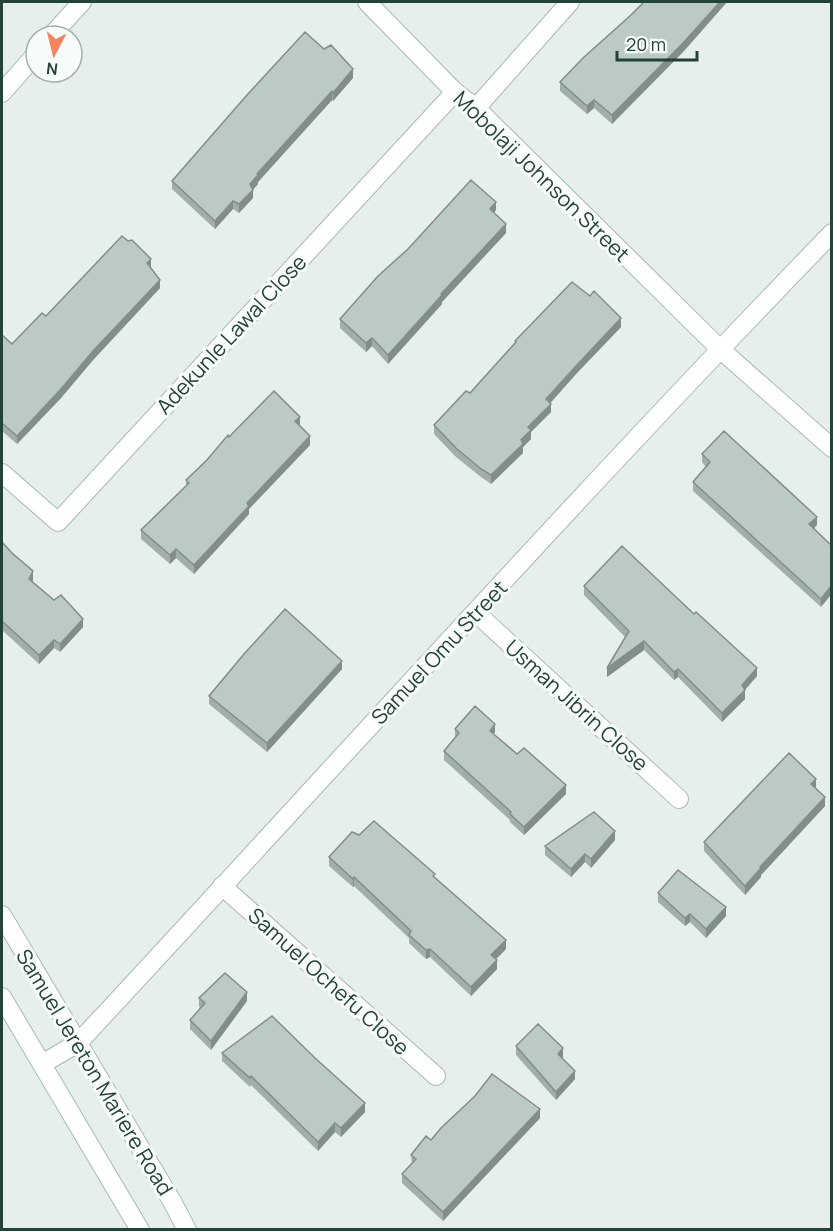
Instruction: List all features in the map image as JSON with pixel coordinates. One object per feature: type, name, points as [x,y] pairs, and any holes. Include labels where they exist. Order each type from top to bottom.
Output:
[{"type":"street","points":[[62,24],[82,2]]},
{"type":"street","name":"Mobolaji Johnson Street","points":[[367,2],[455,92],[476,108],[720,348],[831,448]]},
{"type":"street","points":[[476,108],[570,2]]},
{"type":"street","points":[[2,93],[24,68]]},
{"type":"street","name":"Adekunle Lawal Close","points":[[2,473],[58,522],[455,92]]},
{"type":"street","name":"Samuel Omu Street","points":[[42,1064],[78,1043],[720,348],[831,233]]},
{"type":"street","name":"Usman Jibrin Close","points":[[475,612],[679,799]]},
{"type":"street","name":"Samuel Ochefu Close","points":[[222,886],[436,1076]]},
{"type":"street","name":"Samuel Jereton Mariere Road","points":[[2,915],[187,1230]]},
{"type":"street","name":"Samuel Jereton Mariere Road","points":[[2,997],[140,1230]]},
{"type":"building","points":[[644,2],[720,2],[612,115],[594,100],[587,106],[560,82]]},
{"type":"building","points":[[305,32],[324,49],[331,45],[353,69],[257,174],[250,184],[253,190],[239,204],[233,201],[215,221],[172,181]]},
{"type":"building","points":[[471,180],[496,202],[490,209],[506,224],[388,355],[372,338],[366,343],[340,319],[378,276],[408,249]]},
{"type":"building","points":[[122,236],[128,241],[132,240],[151,259],[147,263],[160,280],[17,436],[2,423],[2,335],[12,344],[42,313],[46,316]]},
{"type":"building","points":[[572,282],[590,296],[594,291],[621,318],[546,399],[551,404],[528,427],[531,430],[521,440],[523,444],[491,475],[456,448],[434,425],[466,391],[470,393],[515,341]]},
{"type":"building","points":[[274,391],[300,417],[295,421],[310,436],[247,503],[249,506],[194,565],[176,549],[170,555],[141,530],[189,483],[186,480],[228,435],[229,437]]},
{"type":"building","points":[[724,431],[817,517],[809,524],[831,545],[831,586],[821,599],[693,482],[710,462],[702,454]]},
{"type":"building","points":[[2,542],[33,571],[29,579],[54,600],[61,595],[83,619],[60,644],[54,640],[39,655],[2,621]]},
{"type":"building","points":[[622,546],[694,614],[696,612],[757,668],[742,685],[745,690],[722,713],[678,669],[674,672],[644,641],[607,668],[629,631],[584,586]]},
{"type":"building","points":[[285,609],[342,661],[267,743],[209,696]]},
{"type":"building","points":[[475,706],[495,724],[490,731],[517,754],[524,748],[566,785],[524,827],[510,814],[511,812],[444,751],[459,733],[455,729]]},
{"type":"building","points":[[789,753],[816,779],[811,784],[825,797],[745,886],[704,842]]},
{"type":"building","points":[[594,812],[615,831],[591,859],[585,854],[571,869],[545,846]]},
{"type":"building","points":[[374,821],[506,940],[491,955],[497,960],[471,987],[430,949],[426,950],[409,935],[411,931],[354,877],[353,879],[329,857],[352,832],[359,835]]},
{"type":"building","points":[[678,870],[726,907],[706,929],[690,914],[685,918],[658,893]]},
{"type":"building","points":[[225,973],[247,992],[211,1041],[190,1020],[205,1003],[199,998]]},
{"type":"building","points":[[272,1016],[365,1103],[341,1128],[335,1123],[318,1142],[251,1076],[250,1078],[222,1053]]},
{"type":"building","points":[[538,1024],[563,1048],[558,1054],[575,1071],[556,1092],[516,1046]]},
{"type":"building","points":[[492,1074],[540,1109],[443,1212],[402,1174],[416,1159],[411,1155],[426,1136],[431,1140],[475,1096]]}]
